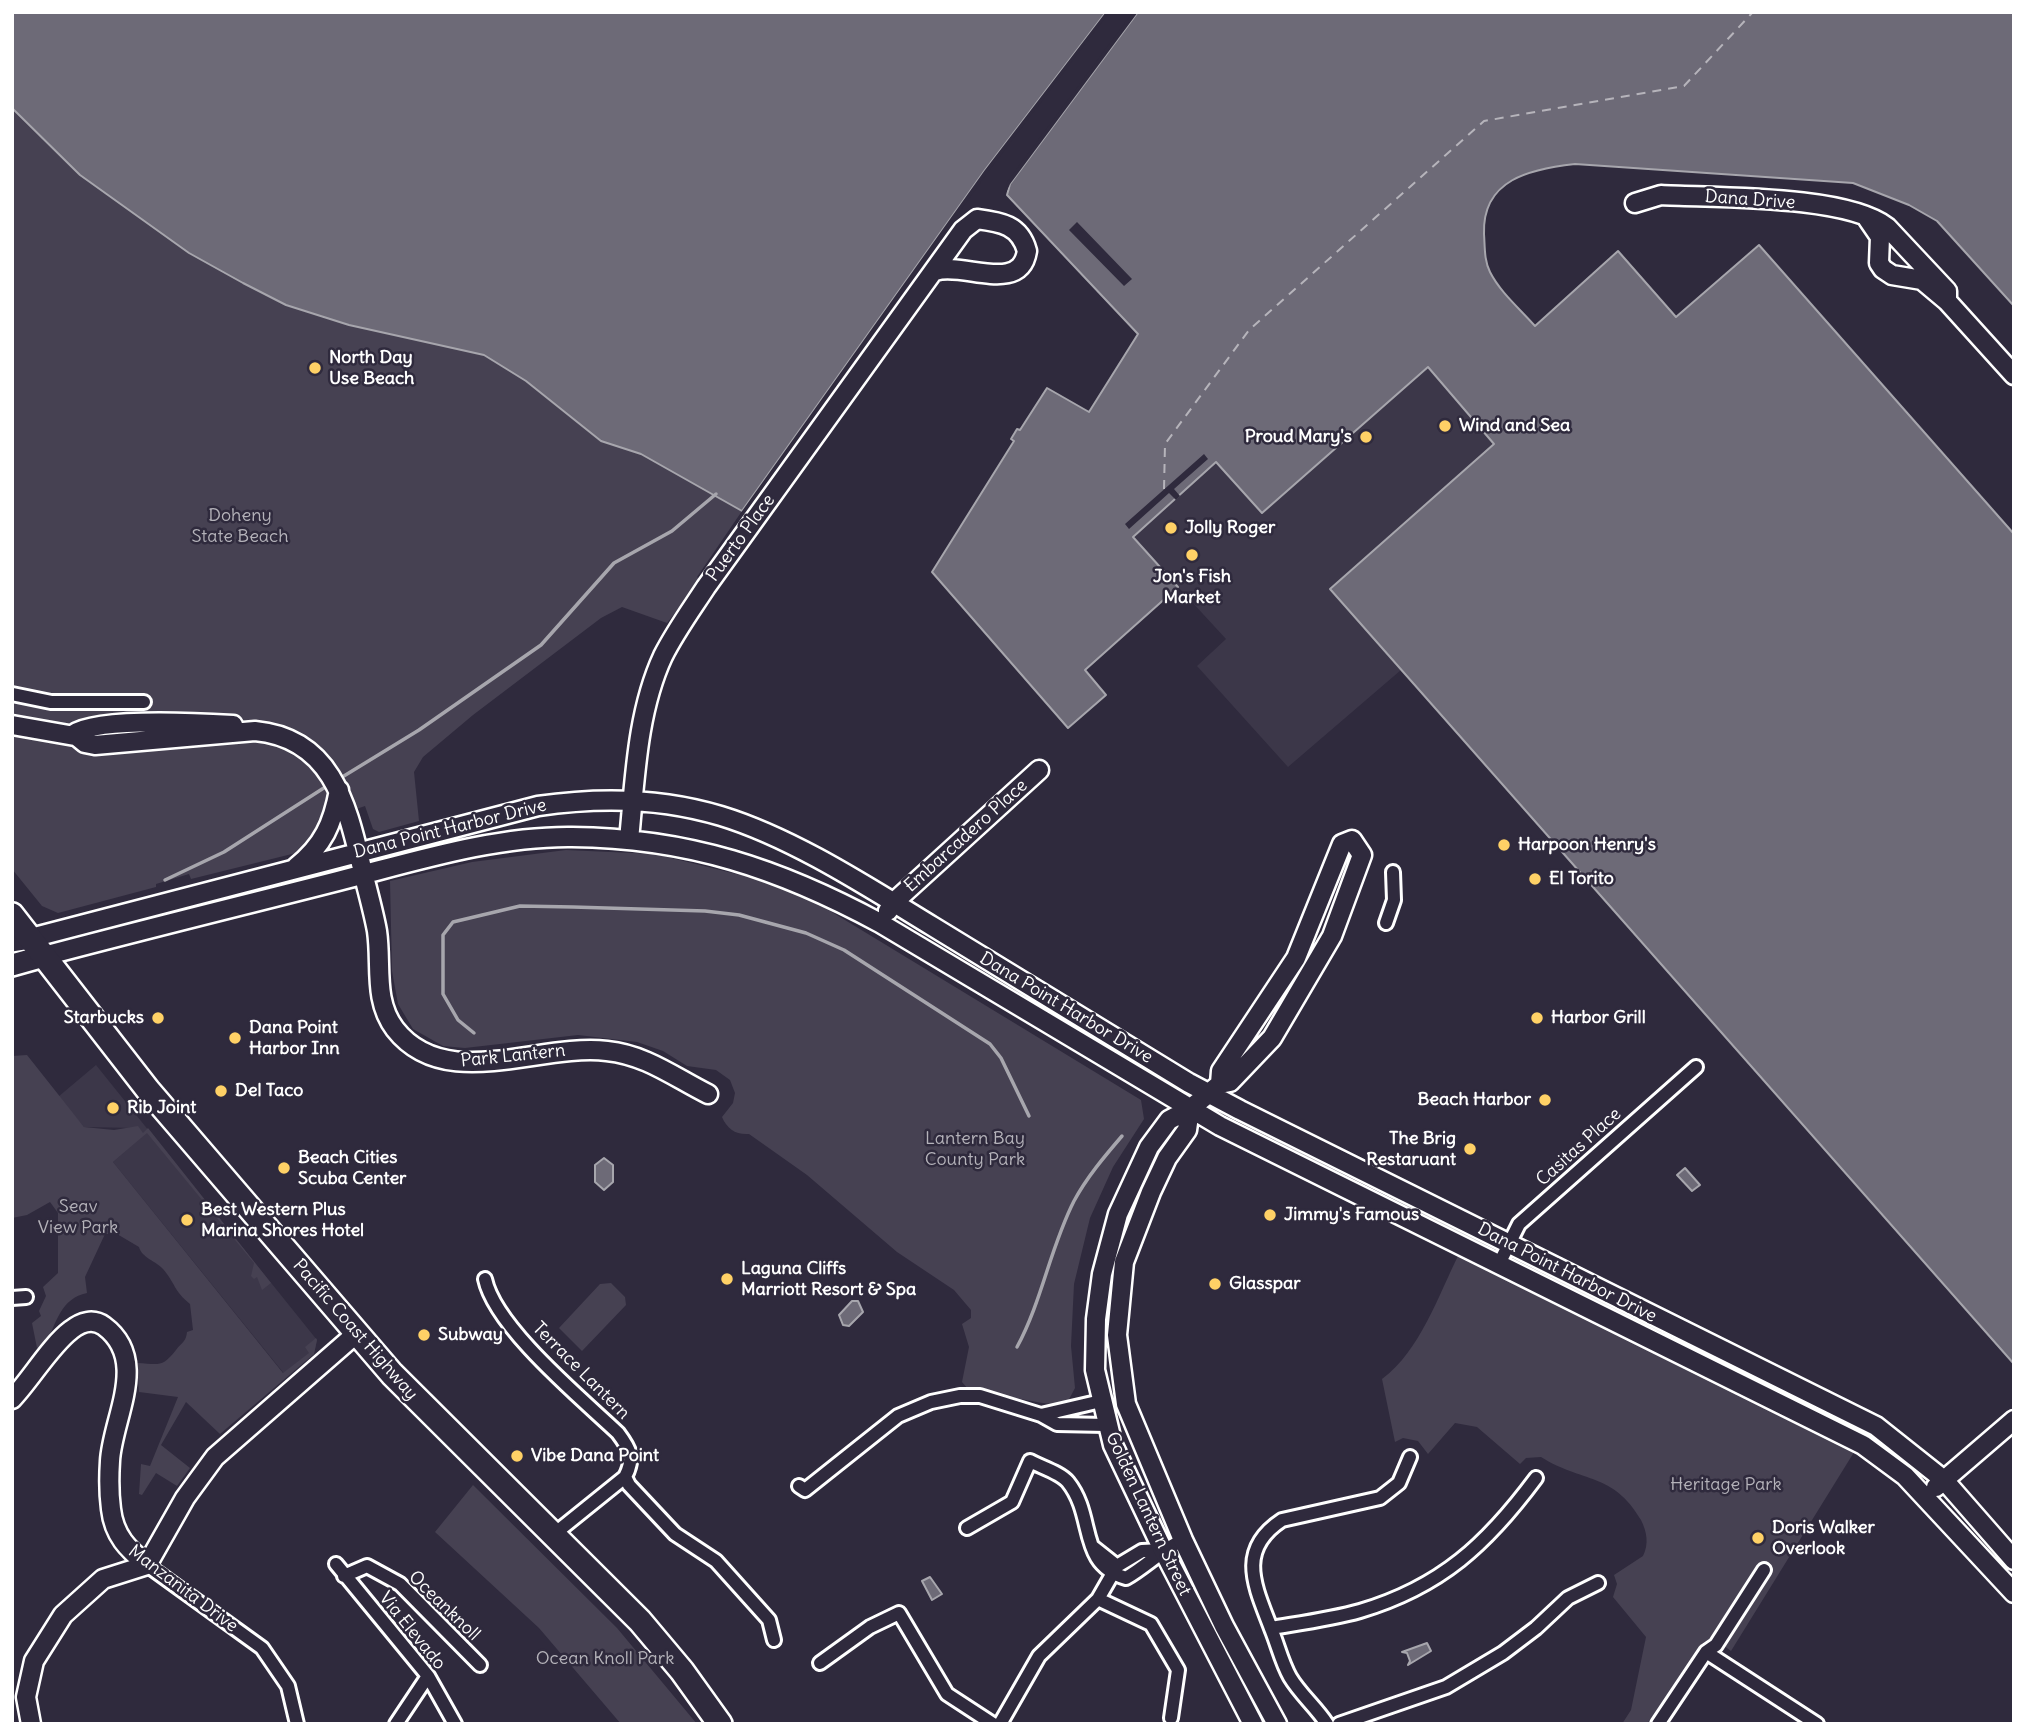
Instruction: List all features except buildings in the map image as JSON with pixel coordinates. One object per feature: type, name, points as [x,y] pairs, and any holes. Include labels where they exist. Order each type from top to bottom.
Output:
[{"type":"highway","name":"Pacific Coast Highway","points":[[12,915],[29,945],[148,1090],[426,1412],[640,1621],[682,1671],[720,1724]]},
{"type":"main road","points":[[12,965],[29,945]]},
{"type":"street","name":"Dana Drive","points":[[1635,203],[1661,195],[1837,206],[1865,215],[1887,227],[1947,291],[1947,301]]},
{"type":"street","name":"Dana Drive","points":[[1865,215],[1880,237],[1879,263],[1883,269],[1892,275],[1922,280],[1947,301],[2014,375]]},
{"type":"street","name":"Puerto Place","points":[[629,840],[639,740],[653,684],[674,636],[706,587],[950,245],[977,219],[997,221],[1017,230],[1027,251],[1023,263],[1010,273],[934,271]]},
{"type":"street","points":[[12,694],[51,702],[144,702]]},
{"type":"street","points":[[74,734],[83,727],[176,723],[247,728],[282,736],[304,748],[326,768],[339,790],[358,852]]},
{"type":"street","points":[[12,725],[88,738],[158,737],[247,728]]},
{"type":"street","name":"Embarcadero Place","points":[[880,923],[893,903],[1039,770]]},
{"type":"street","points":[[293,869],[323,840],[335,811],[339,790]]},
{"type":"street","name":"Dana Point Harbor Drive","points":[[29,945],[293,869],[538,806],[573,801],[633,801],[684,807],[757,829],[893,903],[1215,1089],[1508,1243],[1876,1426],[1944,1480],[2014,1560]]},
{"type":"street","name":"Dana Point Harbor Drive","points":[[29,945],[520,841],[569,837],[629,840],[675,845],[743,861],[824,892],[880,923],[1190,1109],[1863,1445],[1905,1476],[1925,1495],[2014,1593]]},
{"type":"street","name":"Golden Lantern Street","points":[[1253,1724],[1129,1482],[1106,1424],[1095,1370],[1096,1319],[1109,1245],[1132,1183],[1149,1147],[1169,1121],[1190,1109],[1215,1089],[1230,1082],[1272,1038],[1332,936],[1362,855],[1352,840],[1342,844],[1293,962]]},
{"type":"street","name":"Park Lantern","points":[[358,852],[377,931],[382,1002],[397,1031],[417,1050],[434,1058],[460,1063],[571,1050],[620,1053],[650,1061],[708,1094]]},
{"type":"street","points":[[1386,923],[1394,900],[1393,872]]},
{"type":"street","points":[[1215,1089],[1222,1071],[1293,962],[1310,974]]},
{"type":"street","name":"Casitas Place","points":[[1499,1264],[1519,1224],[1696,1067]]},
{"type":"street","name":"Golden Lantern Street","points":[[1190,1109],[1187,1130],[1167,1158],[1124,1262],[1119,1308],[1119,1355],[1130,1415],[1183,1540],[1224,1626],[1277,1724]]},
{"type":"street","name":"Terrace Lantern","points":[[485,1279],[488,1295],[497,1309],[541,1359],[618,1433],[628,1446],[632,1458],[625,1476]]},
{"type":"street","points":[[12,1298],[26,1297]]},
{"type":"street","points":[[1096,1319],[1119,1355]]},
{"type":"street","name":"Manzanita Drive","points":[[12,1399],[69,1331],[86,1321],[99,1322],[114,1334],[125,1362],[127,1393],[110,1459],[111,1510],[123,1545],[262,1648],[288,1686],[297,1724]]},
{"type":"street","points":[[31,1724],[26,1697],[34,1661],[63,1615],[103,1579],[147,1565],[186,1499],[215,1457],[357,1333]]},
{"type":"street","points":[[799,1486],[806,1490],[898,1416],[931,1402],[960,1396],[980,1396],[1041,1415],[1057,1424],[1106,1424]]},
{"type":"street","points":[[1041,1415],[1101,1401]]},
{"type":"street","points":[[1925,1495],[2014,1420]]},
{"type":"street","points":[[1327,1724],[1288,1675],[1253,1575],[1257,1543],[1269,1529],[1282,1520],[1380,1498],[1399,1483],[1410,1458]]},
{"type":"street","points":[[967,1528],[1012,1502],[1030,1461],[1067,1480],[1082,1506],[1098,1563],[1116,1570],[1126,1578],[1151,1564],[1163,1550],[1183,1540]]},
{"type":"street","points":[[553,1535],[625,1476],[645,1504],[675,1534],[716,1561],[769,1620],[774,1640]]},
{"type":"street","points":[[1271,1628],[1359,1611],[1410,1593],[1473,1552],[1503,1523],[1536,1478]]},
{"type":"street","name":"Via Elevado","points":[[335,1564],[428,1676],[455,1724]]},
{"type":"street","name":"Oceanknoll","points":[[344,1576],[367,1566],[400,1584],[480,1665]]},
{"type":"street","points":[[1000,1724],[1039,1656],[1098,1599],[1116,1570]]},
{"type":"street","points":[[1658,1724],[1706,1652],[1717,1645],[1765,1570]]},
{"type":"street","points":[[1339,1724],[1446,1687],[1514,1644],[1568,1598],[1598,1583]]},
{"type":"street","points":[[1098,1599],[1151,1624],[1178,1670],[1171,1718]]},
{"type":"street","points":[[820,1663],[870,1627],[899,1613],[947,1694],[993,1724]]},
{"type":"street","points":[[1706,1652],[1817,1724]]},
{"type":"street","points":[[396,1724],[428,1676]]},
{"type":"shaded area","points":[[12,12],[1106,12],[985,170],[742,511],[641,454],[601,441],[526,381],[484,355],[349,325],[286,305],[189,253],[80,175],[12,108]]},
{"type":"shaded area","points":[[1138,12],[2014,12],[2014,306],[1937,221],[1909,205],[1853,183],[1575,164],[1558,166],[1526,174],[1500,189],[1491,201],[1486,215],[1484,234],[1490,272],[1535,326],[1618,251],[1676,317],[1759,245],[2014,534],[2014,1364],[1330,589],[1494,444],[1428,367],[1262,513],[1216,462],[1133,537],[1178,587],[1085,670],[1106,695],[1068,728],[932,572],[1014,441],[1011,439],[1017,429],[1020,430],[1047,388],[1089,412],[1138,334],[1007,195],[1010,184]]},
{"type":"shaded area","points":[[1427,367],[1495,444],[1330,589],[1401,670],[1288,767],[1197,666],[1226,639],[1133,538],[1217,462],[1262,513]]},
{"type":"shaded area","points":[[96,1065],[317,1340],[314,1354],[286,1376],[113,1162],[144,1135],[136,1128],[84,1127],[58,1097]]},
{"type":"shaded area","points":[[604,1158],[613,1165],[613,1182],[604,1190],[595,1182],[595,1165]]},
{"type":"shaded area","points":[[1685,1168],[1700,1185],[1692,1191],[1677,1175]]},
{"type":"shaded area","points":[[852,1301],[858,1301],[863,1312],[849,1326],[843,1325],[839,1315]]},
{"type":"shaded area","points":[[930,1577],[942,1594],[932,1600],[922,1581]]},
{"type":"shaded area","points":[[1427,1643],[1431,1651],[1408,1665],[1410,1661],[1407,1653],[1402,1652]]},
{"type":"green space","name":"Doheny State Beach","points":[[12,108],[80,175],[189,253],[243,283],[286,305],[349,325],[483,355],[526,381],[601,441],[641,454],[742,511],[697,577],[701,580],[667,623],[622,607],[601,618],[473,715],[423,757],[414,772],[419,821],[379,832],[373,829],[365,806],[328,819],[304,851],[191,879],[189,874],[156,884],[156,887],[58,913],[42,906],[12,869]]},
{"type":"green space","name":"Lantern Bay County Park","points":[[566,850],[655,854],[769,882],[817,903],[1141,1100],[1144,1119],[1113,1167],[1090,1218],[1074,1284],[1071,1346],[1075,1388],[1066,1405],[968,1389],[962,1382],[969,1347],[962,1324],[971,1318],[971,1310],[954,1290],[897,1252],[807,1175],[749,1134],[729,1128],[722,1117],[733,1103],[735,1093],[730,1080],[716,1070],[687,1066],[663,1051],[637,1042],[578,1035],[465,1048],[443,1046],[413,1029],[398,1004],[392,971],[390,881],[472,862]]},
{"type":"green space","name":"Seav View Park","points":[[27,1055],[84,1127],[114,1130],[138,1126],[143,1133],[148,1128],[271,1283],[262,1290],[257,1277],[254,1279],[251,1276],[254,1263],[147,1133],[113,1162],[283,1373],[309,1353],[305,1347],[316,1338],[317,1340],[314,1354],[220,1434],[186,1402],[161,1445],[190,1468],[177,1486],[156,1473],[142,1495],[139,1494],[141,1464],[150,1466],[178,1397],[139,1392],[137,1363],[163,1362],[183,1342],[187,1332],[193,1330],[190,1304],[163,1269],[143,1254],[139,1247],[117,1234],[105,1234],[85,1277],[87,1293],[71,1300],[65,1306],[46,1344],[37,1348],[32,1323],[41,1316],[39,1311],[46,1296],[43,1287],[58,1273],[58,1213],[50,1202],[27,1215],[12,1218],[12,1056]]},
{"type":"green space","name":"Heritage Park","points":[[1459,1254],[1856,1449],[1731,1651],[1712,1637],[1701,1645],[1647,1724],[1622,1724],[1631,1710],[1646,1637],[1613,1597],[1617,1584],[1614,1575],[1643,1556],[1646,1547],[1643,1524],[1630,1505],[1608,1486],[1541,1457],[1526,1458],[1520,1464],[1477,1427],[1455,1423],[1428,1454],[1418,1441],[1403,1438],[1395,1442],[1382,1379],[1407,1354],[1418,1338]]},
{"type":"green space","points":[[611,1283],[625,1297],[626,1305],[582,1351],[559,1328],[600,1284]]},
{"type":"green space","name":"Ocean Knoll Park","points":[[473,1485],[617,1628],[697,1724],[621,1724],[539,1628],[435,1532]]},
{"type":"pier","points":[[1106,12],[1108,14],[988,172],[745,513],[740,514],[985,170]]},
{"type":"pier","points":[[1133,12],[1138,12],[1010,184],[1004,197],[1007,182]]},
{"type":"pier","points":[[1077,222],[1132,279],[1124,286],[1069,230]]},
{"type":"pier","points":[[1204,454],[1208,459],[1174,489],[1180,496],[1176,500],[1169,493],[1129,529],[1125,524]]},
{"type":"waterway","points":[[339,779],[419,730],[541,645],[614,563],[672,531],[716,494]]},
{"type":"waterway","points":[[165,880],[224,852],[330,784]]},
{"type":"waterway","points":[[474,1033],[458,1020],[443,994],[443,935],[453,922],[520,906],[705,911],[739,915],[806,933],[844,950],[990,1044],[1001,1058],[1029,1116]]},
{"type":"waterway","points":[[1017,1347],[1074,1201],[1090,1175],[1122,1136]]},
{"type":"ferry route","points":[[1164,489],[1165,444],[1249,330],[1484,121],[1684,86],[1753,12]]},
{"type":"place","name":"North Day Use Beach","points":[[315,368]]},
{"type":"place","name":"Wind and Sea","points":[[1445,426]]},
{"type":"place","name":"Proud Mary's","points":[[1366,437]]},
{"type":"place","name":"Jolly Roger","points":[[1171,528]]},
{"type":"place","name":"Jon's Fish Market","points":[[1192,555]]},
{"type":"place","name":"Harpoon Henry's","points":[[1504,845]]},
{"type":"place","name":"El Torito","points":[[1535,879]]},
{"type":"place","name":"Starbucks","points":[[158,1018]]},
{"type":"place","name":"Harbor Grill","points":[[1537,1018]]},
{"type":"place","name":"Dana Point Harbor Inn","points":[[235,1038]]},
{"type":"place","name":"Del Taco","points":[[221,1091]]},
{"type":"place","name":"Beach Harbor","points":[[1545,1100]]},
{"type":"place","name":"Rib Joint","points":[[113,1108]]},
{"type":"place","name":"The Brig Restaruant","points":[[1470,1149]]},
{"type":"place","name":"Beach Cities Scuba Center","points":[[284,1168]]},
{"type":"place","name":"Jimmy's Famous","points":[[1270,1215]]},
{"type":"place","name":"Best Western Plus Marina Shores Hotel","points":[[187,1220]]},
{"type":"place","name":"Laguna Cliffs Marriott Resort & Spa","points":[[727,1279]]},
{"type":"place","name":"Glasspar","points":[[1215,1284]]},
{"type":"place","name":"Subway","points":[[424,1335]]},
{"type":"place","name":"Vibe Dana Point","points":[[517,1456]]},
{"type":"place","name":"Doris Walker Overlook","points":[[1758,1538]]}]
